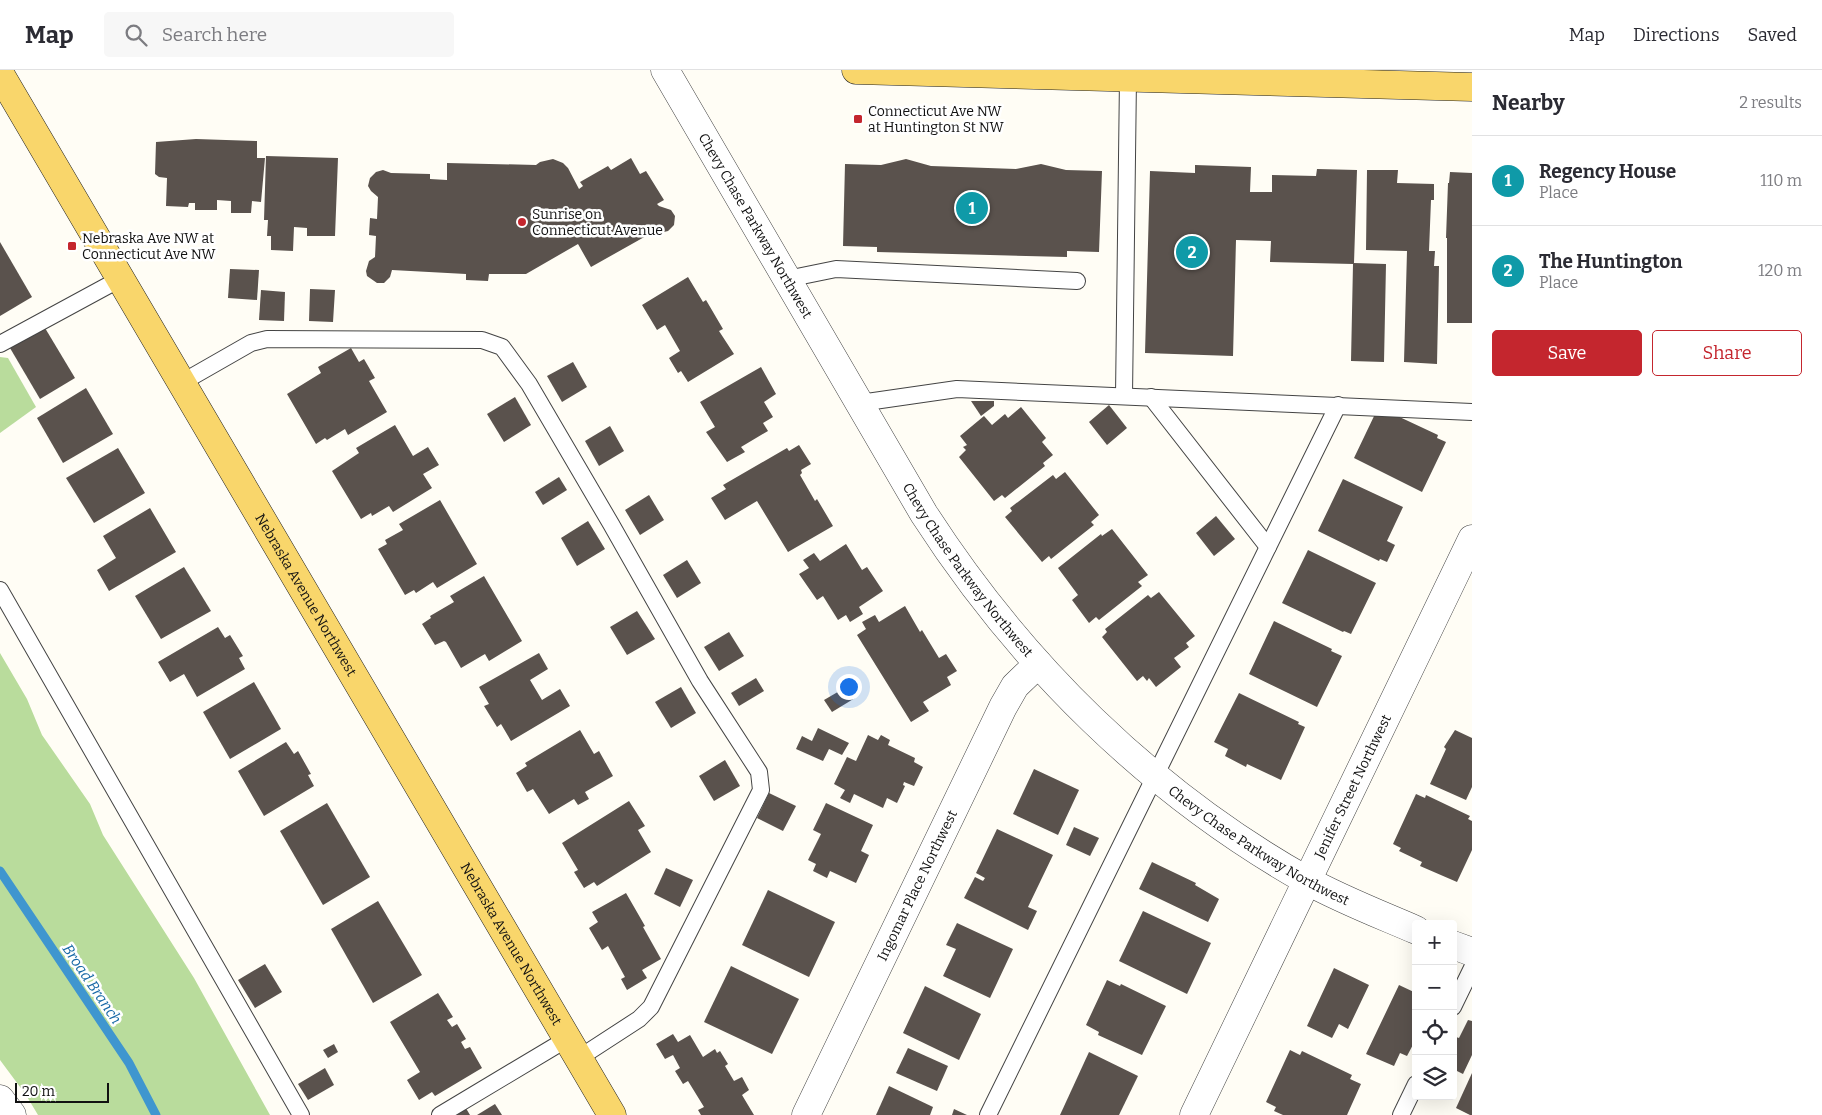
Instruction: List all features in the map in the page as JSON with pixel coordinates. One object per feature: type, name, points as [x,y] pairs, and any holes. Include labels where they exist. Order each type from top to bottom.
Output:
[{"type":"main road","points":[[856,70],[1312,76],[1472,87]]},
{"type":"main road","name":"Nebraska Avenue Northwest","points":[[0,74],[612,1115]]},
{"type":"street","name":"Chevy Chase Parkway Northwest","points":[[665,70],[944,544],[986,602],[1038,664],[1106,733],[1156,775],[1229,831],[1308,881],[1412,928]]},
{"type":"street","name":"Jenifer Street Northwest","points":[[1194,1115],[1472,539]]},
{"type":"street","name":"Ingomar Place Northwest","points":[[806,1115],[1003,706],[1021,679],[1038,664]]},
{"type":"street","points":[[1457,946],[1472,952]]},
{"type":"street","points":[[0,1099],[12,1115]]},
{"type":"lane","points":[[1124,396],[1142,75]]},
{"type":"lane","points":[[787,279],[836,269],[1077,281]]},
{"type":"lane","points":[[0,344],[120,279]]},
{"type":"lane","points":[[182,383],[251,343],[267,339],[482,340],[502,346],[529,384],[700,681],[759,772],[761,790],[651,1007],[639,1019],[573,1048],[440,1115]]},
{"type":"lane","points":[[860,403],[957,389],[1472,412]]},
{"type":"lane","points":[[1151,397],[1268,547]]},
{"type":"lane","points":[[988,1115],[1338,405]]},
{"type":"lane","points":[[0,590],[301,1115]]},
{"type":"lane","points":[[1457,999],[1472,968]]},
{"type":"lane","points":[[1401,1115],[1412,1092]]},
{"type":"green space","points":[[0,357],[8,358],[36,407],[0,433]]},
{"type":"green space","points":[[0,653],[27,699],[42,735],[90,804],[103,835],[194,978],[270,1115],[38,1115],[0,1060]]},
{"type":"building","points":[[196,139],[257,141],[257,158],[265,158],[261,202],[252,201],[251,213],[231,213],[231,201],[217,200],[217,210],[195,210],[195,203],[189,203],[188,207],[166,206],[167,178],[159,177],[155,174],[156,142]]},
{"type":"building","points":[[266,156],[338,158],[335,236],[307,236],[307,228],[294,227],[293,251],[271,250],[271,236],[267,236],[268,220],[264,220]]},
{"type":"building","name":"Sunrise on Connecticut Avenue","points":[[631,158],[640,174],[646,171],[664,200],[657,204],[671,210],[675,216],[674,225],[668,231],[660,233],[655,231],[591,267],[578,244],[526,274],[489,274],[488,281],[466,280],[466,274],[392,270],[390,277],[384,283],[377,283],[367,276],[366,271],[369,261],[375,257],[376,236],[369,235],[370,218],[377,219],[378,197],[368,186],[370,178],[376,172],[383,170],[391,173],[430,174],[430,179],[447,180],[447,163],[536,165],[553,159],[563,163],[568,168],[579,189],[583,186],[580,182],[608,166],[611,170]]},
{"type":"building","points":[[906,159],[931,166],[1016,169],[1041,164],[1066,170],[1102,171],[1099,252],[1067,251],[1067,257],[877,252],[877,247],[843,246],[845,164],[881,165]]},
{"type":"building","points":[[1195,165],[1251,167],[1250,192],[1272,192],[1272,175],[1316,176],[1317,169],[1357,170],[1354,263],[1386,264],[1384,362],[1351,361],[1353,264],[1270,262],[1271,241],[1236,240],[1233,356],[1145,353],[1150,171],[1195,173]]},
{"type":"building","points":[[1367,170],[1398,170],[1397,183],[1434,184],[1434,200],[1431,200],[1429,251],[1435,251],[1434,266],[1439,266],[1437,364],[1404,362],[1407,251],[1366,250]]},
{"type":"building","points":[[1450,172],[1472,173],[1472,323],[1447,323],[1446,238]]},
{"type":"building","points":[[0,242],[32,297],[0,316]]},
{"type":"building","points":[[230,269],[259,270],[257,300],[228,298]]},
{"type":"building","points":[[688,277],[703,302],[706,300],[723,329],[719,331],[734,354],[688,382],[681,371],[678,373],[669,358],[680,351],[665,325],[657,330],[642,305]]},
{"type":"building","points":[[310,289],[335,290],[333,322],[309,321]]},
{"type":"building","points":[[261,290],[285,292],[284,321],[259,320]]},
{"type":"building","points":[[45,328],[75,378],[40,399],[10,348]]},
{"type":"building","points":[[351,348],[359,362],[364,359],[375,378],[369,381],[387,412],[348,435],[345,429],[327,440],[325,438],[316,444],[287,394],[321,373],[318,367]]},
{"type":"building","points":[[573,362],[587,387],[562,402],[547,376]]},
{"type":"building","points":[[761,367],[776,394],[764,402],[773,417],[763,423],[768,431],[741,447],[745,452],[727,462],[706,432],[715,427],[700,402]]},
{"type":"building","points":[[86,388],[113,434],[63,463],[37,418]]},
{"type":"building","points":[[515,397],[531,425],[504,442],[487,414]]},
{"type":"building","points":[[971,401],[994,401],[994,406],[981,416]]},
{"type":"building","points":[[1109,405],[1127,428],[1107,445],[1089,422]]},
{"type":"building","points":[[1021,407],[1046,438],[1042,442],[1053,455],[1043,463],[1045,466],[1005,498],[1002,495],[994,501],[959,457],[966,450],[963,447],[967,445],[960,436],[984,416],[992,425],[1005,414],[1008,418]]},
{"type":"building","points":[[1376,412],[1391,413],[1438,435],[1437,438],[1446,442],[1422,492],[1354,458]]},
{"type":"building","points":[[395,425],[413,456],[428,447],[439,465],[423,474],[432,488],[393,512],[389,506],[372,516],[371,513],[361,519],[332,471],[359,453],[356,448]]},
{"type":"building","points":[[610,426],[624,451],[599,466],[585,441]]},
{"type":"building","points":[[799,445],[811,464],[801,470],[802,473],[800,475],[815,501],[817,499],[833,526],[788,552],[757,501],[725,520],[711,498],[726,489],[723,485],[787,448],[789,451]]},
{"type":"building","points":[[118,448],[145,493],[94,523],[66,478]]},
{"type":"building","points":[[1065,472],[1099,515],[1091,522],[1094,525],[1051,559],[1049,556],[1042,562],[1005,517],[1012,511],[1010,508],[1053,475],[1056,479]]},
{"type":"building","points":[[559,477],[567,490],[543,505],[535,492]]},
{"type":"building","points":[[1343,479],[1403,507],[1387,541],[1395,545],[1387,562],[1380,559],[1379,561],[1318,531]]},
{"type":"building","points":[[649,495],[664,520],[640,535],[625,510]]},
{"type":"building","points":[[440,500],[477,564],[437,588],[433,582],[416,593],[414,590],[405,595],[378,549],[387,544],[385,540],[403,530],[399,524]]},
{"type":"building","points":[[150,508],[176,552],[109,591],[97,570],[116,558],[103,536]]},
{"type":"building","points":[[1216,516],[1235,539],[1214,556],[1196,533]]},
{"type":"building","points":[[588,521],[605,549],[577,566],[561,538]]},
{"type":"building","points":[[1112,529],[1148,575],[1138,582],[1142,586],[1099,620],[1096,617],[1089,623],[1072,600],[1078,595],[1058,568],[1101,534],[1102,536]]},
{"type":"building","points":[[846,544],[862,570],[867,567],[883,591],[859,607],[863,614],[850,622],[846,615],[838,620],[823,596],[817,600],[799,574],[809,568],[803,560],[814,553],[820,561]]},
{"type":"building","points":[[1308,550],[1376,583],[1351,634],[1282,603]]},
{"type":"building","points":[[687,560],[701,583],[677,598],[663,575]]},
{"type":"building","points":[[184,567],[211,611],[161,639],[135,596]]},
{"type":"building","points":[[484,576],[522,641],[489,661],[485,654],[461,668],[446,642],[435,645],[422,624],[431,618],[430,616],[454,602],[450,596]]},
{"type":"building","points":[[1159,592],[1195,636],[1186,643],[1189,647],[1174,658],[1181,667],[1156,687],[1149,678],[1147,681],[1143,676],[1137,681],[1102,637],[1107,632],[1105,629],[1148,595],[1151,598]]},
{"type":"building","points":[[905,606],[920,632],[922,630],[939,658],[946,654],[957,671],[947,677],[951,685],[923,702],[929,711],[911,722],[857,635],[866,629],[862,622],[875,615],[879,622]]},
{"type":"building","points":[[637,611],[655,639],[627,655],[610,627]]},
{"type":"building","points":[[1274,621],[1332,649],[1331,651],[1342,656],[1317,707],[1249,674]]},
{"type":"building","points":[[218,627],[225,638],[230,635],[243,656],[239,658],[245,669],[197,697],[184,674],[170,682],[158,662]]},
{"type":"building","points":[[729,632],[744,656],[719,671],[704,647]]},
{"type":"building","points":[[539,653],[548,669],[530,680],[542,700],[560,689],[570,706],[511,741],[501,724],[497,727],[484,706],[489,704],[479,687]]},
{"type":"building","points":[[756,678],[764,691],[739,706],[731,693]]},
{"type":"building","points":[[254,682],[281,729],[230,759],[203,712]]},
{"type":"building","points":[[848,686],[855,698],[832,712],[824,700]]},
{"type":"building","points":[[681,687],[696,713],[671,728],[655,702]]},
{"type":"building","points":[[1239,693],[1299,722],[1298,724],[1305,727],[1281,780],[1247,764],[1246,767],[1225,756],[1228,749],[1214,742]]},
{"type":"building","points":[[818,728],[849,743],[842,755],[829,749],[823,761],[796,749],[802,736],[812,741]]},
{"type":"building","points":[[580,730],[594,754],[599,751],[613,776],[585,792],[589,799],[578,805],[574,799],[549,814],[533,789],[527,792],[516,773],[527,766],[525,763]]},
{"type":"building","points":[[1455,730],[1472,738],[1472,787],[1466,800],[1430,784],[1446,749],[1444,747]]},
{"type":"building","points":[[868,735],[878,740],[881,735],[890,740],[888,745],[915,758],[914,762],[923,767],[914,786],[904,782],[903,785],[905,786],[897,803],[887,798],[883,808],[854,794],[850,803],[840,798],[845,790],[834,784],[847,757],[856,761]]},
{"type":"building","points":[[286,742],[294,754],[298,751],[311,774],[308,775],[314,786],[264,816],[238,771]]},
{"type":"building","points":[[725,760],[740,786],[714,801],[699,776]]},
{"type":"building","points":[[1034,769],[1079,790],[1058,835],[1013,814]]},
{"type":"building","points":[[769,793],[796,806],[783,831],[757,818]]},
{"type":"building","points":[[1416,794],[1425,798],[1426,795],[1470,816],[1468,819],[1472,821],[1472,850],[1457,882],[1420,866],[1422,862],[1399,851],[1401,848],[1393,844]]},
{"type":"building","points":[[629,801],[645,826],[638,830],[651,852],[597,886],[594,882],[584,888],[574,872],[578,870],[562,843]]},
{"type":"building","points":[[327,803],[370,877],[323,905],[280,831]]},
{"type":"building","points":[[826,803],[873,825],[861,851],[869,855],[856,883],[830,871],[827,878],[813,871],[816,864],[808,860],[821,834],[813,830]]},
{"type":"building","points":[[1074,827],[1099,838],[1090,856],[1066,845]]},
{"type":"building","points":[[997,829],[1053,855],[1028,907],[1037,911],[1028,930],[964,898],[975,877],[983,881],[985,878],[976,873]]},
{"type":"building","points":[[1152,862],[1196,883],[1195,885],[1219,899],[1208,922],[1139,889]]},
{"type":"building","points":[[666,868],[693,880],[680,907],[654,894]]},
{"type":"building","points":[[768,890],[835,922],[809,977],[742,945]]},
{"type":"building","points":[[626,893],[661,959],[642,970],[647,978],[627,990],[621,979],[625,977],[608,946],[602,950],[589,928],[598,922],[592,912]]},
{"type":"building","points":[[378,901],[422,975],[373,1003],[331,929]]},
{"type":"building","points":[[1143,911],[1211,943],[1187,994],[1119,961]]},
{"type":"building","points":[[957,923],[1013,949],[990,998],[943,976],[956,949],[946,945]]},
{"type":"building","points":[[265,964],[282,992],[255,1008],[238,980]]},
{"type":"building","points":[[731,966],[799,999],[772,1054],[704,1022]]},
{"type":"building","points":[[1334,968],[1369,985],[1348,1029],[1339,1024],[1332,1038],[1307,1026]]},
{"type":"building","points":[[1107,980],[1120,986],[1121,984],[1166,1006],[1142,1055],[1098,1035],[1099,1032],[1086,1025]]},
{"type":"building","points":[[1399,985],[1412,991],[1412,1047],[1407,1056],[1400,1053],[1394,1066],[1366,1054]]},
{"type":"building","points":[[925,986],[981,1014],[959,1060],[903,1033]]},
{"type":"building","points":[[438,993],[453,1017],[447,1020],[452,1027],[457,1024],[466,1039],[461,1042],[465,1049],[470,1047],[482,1068],[435,1096],[432,1092],[419,1100],[407,1080],[420,1072],[390,1022]]},
{"type":"building","points":[[1468,1020],[1472,1021],[1472,1055],[1463,1074],[1457,1071],[1457,1037],[1459,1038]]},
{"type":"building","points":[[673,1034],[678,1042],[690,1035],[703,1057],[715,1049],[717,1053],[720,1051],[728,1064],[725,1066],[734,1081],[742,1077],[749,1090],[742,1095],[754,1115],[701,1115],[698,1110],[704,1107],[688,1081],[683,1084],[675,1071],[680,1068],[673,1055],[665,1059],[656,1044]]},
{"type":"building","points":[[334,1044],[338,1052],[328,1058],[323,1050]]},
{"type":"building","points":[[908,1048],[948,1066],[937,1091],[896,1073]]},
{"type":"building","points":[[1290,1050],[1300,1055],[1302,1051],[1352,1075],[1350,1079],[1361,1084],[1347,1115],[1283,1115],[1274,1111],[1276,1107],[1266,1102]]},
{"type":"building","points":[[1089,1052],[1138,1076],[1119,1115],[1060,1115]]},
{"type":"building","points":[[325,1068],[334,1085],[308,1100],[298,1084]]},
{"type":"building","points":[[1472,1073],[1472,1115],[1470,1115],[1456,1108]]},
{"type":"building","points":[[889,1086],[933,1107],[930,1115],[876,1115]]},
{"type":"building","points":[[495,1104],[502,1115],[477,1115]]},
{"type":"building","points":[[464,1105],[470,1115],[448,1115]]},
{"type":"building","points":[[954,1109],[967,1115],[952,1115]]},
{"type":"waterway","name":"Broad Branch","points":[[0,871],[129,1063],[156,1115]]},
{"type":"place","name":"Connecticut Ave NW at Huntington St NW","points":[[858,119]]},
{"type":"place","name":"Regency House","points":[[972,208]]},
{"type":"place","name":"Sunrise on Connecticut Avenue","points":[[522,222]]},
{"type":"place","name":"Nebraska Ave NW at Connecticut Ave NW","points":[[72,246]]},
{"type":"place","name":"The Huntington","points":[[1192,252]]}]
